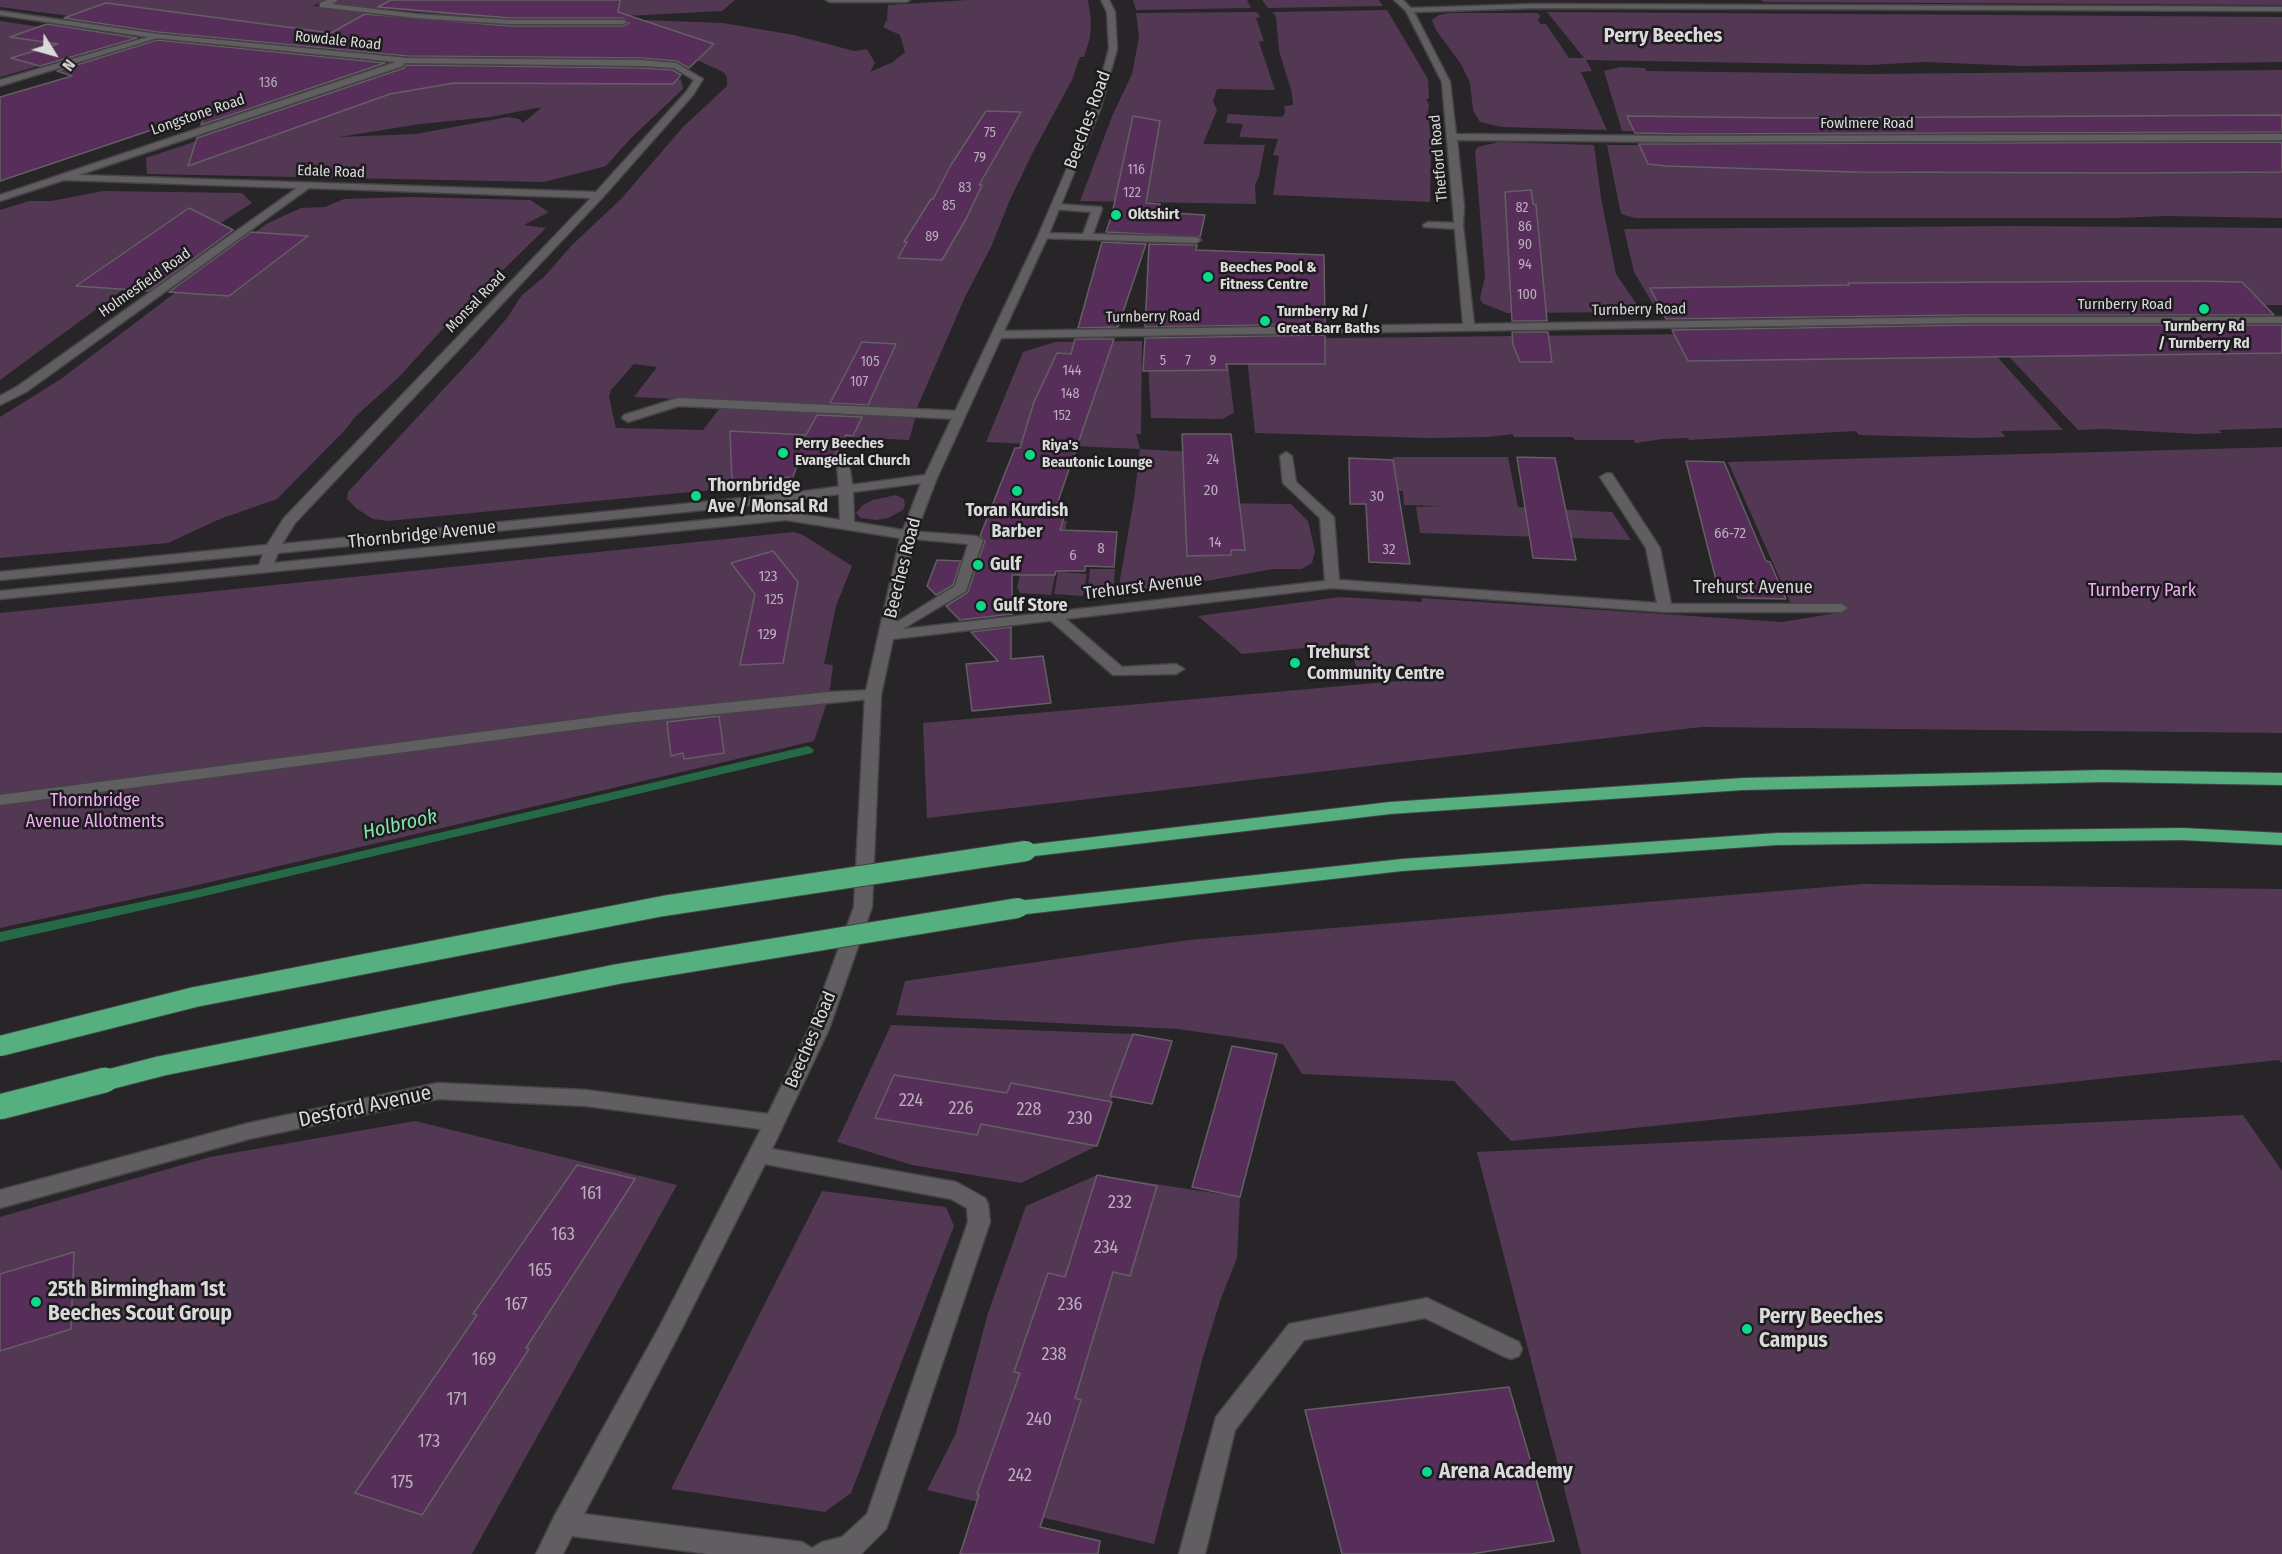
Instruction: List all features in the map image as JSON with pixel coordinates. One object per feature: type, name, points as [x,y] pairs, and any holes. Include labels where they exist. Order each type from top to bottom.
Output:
[{"type":"highway","points":[[0,1046],[195,998],[663,906],[1026,851],[1390,808],[1743,784],[2104,776],[2282,779]]},
{"type":"highway","points":[[0,1107],[161,1066],[606,976],[1018,908],[1402,865],[1777,839],[2182,834],[2282,838]]},
{"type":"street","points":[[334,0],[323,5],[416,16],[510,22],[623,22]]},
{"type":"street","points":[[820,7],[830,0],[906,0]]},
{"type":"street","name":"Beeches Road","points":[[549,1554],[669,1330],[759,1155],[819,1029],[863,907],[873,696],[909,535],[930,478],[1043,236],[1096,110],[1113,49],[1111,12],[1106,0]]},
{"type":"street","name":"Thetford Road","points":[[1398,0],[1409,10],[1446,82],[1453,137],[1459,206],[1458,226],[1469,327]]},
{"type":"street","points":[[1409,10],[1536,6],[2282,9]]},
{"type":"street","name":"Rowdale Road","points":[[0,14],[157,36],[407,62],[642,63],[676,66]]},
{"type":"street","points":[[0,83],[157,36]]},
{"type":"street","name":"Longstone Road","points":[[0,198],[407,62]]},
{"type":"street","name":"Monsal Road","points":[[265,569],[272,549],[289,521],[598,195],[690,93],[699,79],[676,66]]},
{"type":"street","name":"Fowlmere Road","points":[[1453,137],[1706,139],[2282,137]]},
{"type":"street","name":"Edale Road","points":[[63,177],[598,195]]},
{"type":"street","name":"Holmesfield Road","points":[[0,402],[306,186]]},
{"type":"street","points":[[1056,207],[1097,208],[1087,238]]},
{"type":"street","points":[[1428,225],[1458,226]]},
{"type":"street","points":[[1043,236],[1196,240]]},
{"type":"street","name":"Turnberry Road","points":[[996,335],[1970,320],[2282,320]]},
{"type":"street","points":[[628,418],[678,402],[959,416]]},
{"type":"street","points":[[1286,456],[1290,483],[1327,517],[1332,584]]},
{"type":"street","points":[[843,464],[847,525]]},
{"type":"street","points":[[1607,477],[1653,548],[1665,608]]},
{"type":"street","name":"Thornbridge Avenue","points":[[0,576],[783,498],[930,478]]},
{"type":"street","points":[[781,484],[783,498]]},
{"type":"street","name":"Thornbridge Avenue","points":[[0,595],[786,516],[909,535],[976,540],[961,588],[886,635]]},
{"type":"street","name":"Trehurst Avenue","points":[[886,635],[1332,584],[1665,608],[1841,608]]},
{"type":"street","points":[[1055,616],[1118,672],[1176,669]]},
{"type":"street","points":[[0,800],[626,718],[829,697],[873,696]]},
{"type":"street","name":"Desford Avenue","points":[[0,1199],[249,1131],[438,1091],[586,1098],[774,1123]]},
{"type":"street","points":[[759,1155],[956,1191],[977,1204],[979,1222],[877,1521],[849,1548],[822,1554]]},
{"type":"street","points":[[1192,1554],[1224,1425],[1297,1331],[1427,1308],[1511,1349]]},
{"type":"street","points":[[564,1523],[802,1554]]},
{"type":"green space","points":[[0,0],[325,0],[313,6],[498,25],[641,26],[645,20],[723,23],[794,35],[854,51],[867,49],[875,63],[870,72],[893,62],[905,52],[900,35],[883,27],[887,20],[888,5],[968,0],[1088,0],[1091,20],[1090,38],[1084,57],[1080,57],[1072,80],[1009,202],[991,247],[965,297],[916,410],[634,397],[657,367],[634,364],[611,390],[609,397],[616,428],[703,430],[719,409],[916,416],[909,440],[731,431],[732,488],[388,521],[373,519],[357,509],[347,499],[348,492],[477,353],[507,318],[522,295],[545,276],[572,245],[621,199],[683,127],[727,86],[727,77],[723,72],[697,60],[671,56],[310,47],[0,7]]},
{"type":"green space","points":[[341,0],[735,0],[722,11],[607,17],[606,20],[493,19],[333,4]]},
{"type":"green space","points":[[1133,0],[1247,0],[1251,8],[1136,10]]},
{"type":"green space","points":[[1262,0],[1379,0],[1383,6],[1268,8]]},
{"type":"green space","points":[[1761,0],[2282,0],[2282,5],[1763,2]]},
{"type":"green space","points":[[1387,10],[1428,79],[1429,99],[1426,99],[1429,105],[1431,140],[1430,202],[1273,195],[1279,156],[1273,155],[1278,139],[1239,137],[1243,124],[1226,123],[1228,114],[1282,117],[1285,113],[1284,106],[1293,105],[1292,93],[1279,51],[1276,17],[1273,12]]},
{"type":"green space","points":[[1255,12],[1260,17],[1256,18],[1264,41],[1259,42],[1275,90],[1217,89],[1213,101],[1217,110],[1203,144],[1265,145],[1255,185],[1256,204],[1080,201],[1113,114],[1132,74],[1139,37],[1136,13]]},
{"type":"green space","points":[[1547,12],[2282,17],[2282,62],[2023,66],[1925,62],[1869,65],[1586,60],[1592,71],[1581,72],[1607,130],[1502,127],[1480,122],[1473,110],[1470,83],[1461,64],[1436,30],[1432,20],[1439,15],[1450,13],[1537,13],[1541,16],[1538,19],[1540,24],[1546,24],[1569,58],[1584,58]]},
{"type":"green space","points":[[0,21],[82,33],[98,49],[0,77]]},
{"type":"green space","points":[[1620,67],[1645,68],[1646,71],[1870,74],[2282,70],[2282,131],[1622,131],[1604,71]]},
{"type":"green space","points":[[673,74],[681,80],[683,89],[631,138],[606,166],[544,182],[147,174],[146,158],[381,79]],"holes":[[[542,107],[523,123],[519,119],[508,117],[416,134],[339,137],[420,124],[490,117]]]},
{"type":"green space","points":[[1499,142],[1594,145],[1601,198],[1616,274],[1642,312],[1507,313],[1482,303],[1480,298],[1485,277],[1475,151],[1478,147]]},
{"type":"green space","points":[[1607,145],[2282,147],[2282,218],[2166,216],[2116,218],[1635,218],[1621,214]]},
{"type":"green space","points":[[103,191],[242,193],[252,203],[166,258],[0,380],[0,210],[29,201],[51,201]]},
{"type":"green space","points":[[410,197],[530,200],[549,212],[524,225],[546,228],[440,332],[398,378],[356,416],[277,499],[220,519],[168,543],[0,558],[0,417],[61,379],[266,224],[301,208],[325,207],[344,199]]},
{"type":"green space","points":[[2011,226],[2282,228],[2282,305],[1657,311],[1634,272],[1624,229]]},
{"type":"green space","points":[[2282,326],[2282,428],[2219,430],[2222,433],[2197,434],[2104,429],[2078,430],[1984,330]]},
{"type":"green space","points":[[1974,331],[2063,430],[2001,431],[2005,437],[1975,438],[1859,435],[1856,431],[1689,440],[1688,438],[1663,439],[1635,443],[1634,440],[1514,437],[1513,434],[1488,437],[1428,438],[1255,433],[1245,339]]},
{"type":"green space","points":[[1225,339],[1234,413],[1222,419],[1151,418],[1147,342]]},
{"type":"green space","points":[[1142,341],[1141,434],[1136,434],[1140,449],[986,442],[1023,352],[1055,342]]},
{"type":"green space","name":"Turnberry Park","points":[[2282,447],[2282,733],[1701,727],[927,818],[923,723],[1433,678],[1431,665],[1359,673],[1347,644],[1242,654],[1198,616],[1340,597],[1422,602],[1422,598],[1782,622],[1843,612],[1840,604],[1791,604],[1728,462]]},
{"type":"green space","points":[[1140,449],[1192,452],[1203,503],[1291,504],[1308,521],[1315,551],[1312,563],[1302,569],[1273,569],[1117,597]]},
{"type":"green space","points":[[1393,457],[1508,457],[1518,507],[1612,512],[1631,540],[1420,533],[1416,507],[1441,506],[1404,505],[1403,491],[1398,491]]},
{"type":"green space","points":[[896,495],[904,499],[905,505],[903,510],[888,518],[876,520],[861,518],[856,513],[863,505],[873,500]]},
{"type":"green space","points":[[1034,517],[1067,521],[1051,595],[1020,593],[1017,587]]},
{"type":"green space","name":"Thornbridge Avenue Allotments","points":[[794,532],[803,535],[852,566],[836,606],[824,664],[833,665],[829,697],[814,741],[198,885],[0,928],[0,613]]},
{"type":"green space","points":[[1090,569],[1115,569],[1113,596],[1087,596]]},
{"type":"green space","points":[[1058,572],[1087,574],[1083,596],[1054,594]]},
{"type":"green space","points":[[1863,884],[2282,889],[2282,1063],[2279,1060],[1511,1141],[1454,1081],[1302,1074],[1283,1044],[1178,1029],[896,1015],[905,981],[1189,940]]},
{"type":"green space","points":[[891,1025],[1133,1034],[1097,1146],[1021,1183],[912,1165],[837,1142]]},
{"type":"green space","name":"Perry Beeches Campus","points":[[2243,1115],[2282,1171],[2282,1554],[1581,1554],[1477,1152]]},
{"type":"green space","points":[[415,1121],[677,1185],[472,1554],[0,1554],[0,1217],[210,1157]]},
{"type":"green space","points":[[1097,1175],[1240,1197],[1237,1258],[1220,1301],[1203,1357],[1154,1544],[927,1490],[956,1433],[988,1313],[1026,1206]]},
{"type":"green space","points":[[822,1191],[946,1207],[954,1226],[851,1493],[825,1512],[671,1489]]},
{"type":"building","points":[[391,0],[620,0],[618,12],[714,44],[689,68],[676,61],[642,58],[407,56],[157,32],[64,18],[106,3],[331,33],[365,14],[510,26],[623,26],[629,23],[623,18],[510,18],[378,7]]},
{"type":"building","points":[[47,24],[137,38],[40,66],[11,58],[58,44],[10,37]]},
{"type":"building","points":[[157,40],[385,63],[201,125],[205,112],[0,181],[0,97],[72,76],[57,71]]},
{"type":"building","points":[[406,65],[642,68],[673,70],[681,75],[673,84],[454,83],[390,94],[188,166],[197,138],[404,68]]},
{"type":"building","points":[[986,111],[1021,112],[979,185],[982,185],[967,217],[942,260],[898,258],[907,242],[904,242]]},
{"type":"building","points":[[2282,115],[2282,132],[1683,134],[1635,133],[1627,116],[1790,118]]},
{"type":"building","points":[[1133,116],[1160,121],[1146,203],[1160,204],[1157,212],[1205,215],[1200,237],[1106,232]]},
{"type":"building","points":[[2282,142],[2282,172],[2131,173],[1855,172],[1666,166],[1648,164],[1639,144]]},
{"type":"building","points":[[1531,190],[1533,204],[1536,205],[1547,321],[1512,321],[1505,192]]},
{"type":"building","points":[[189,208],[233,230],[149,291],[76,286]]},
{"type":"building","points":[[251,232],[308,236],[229,296],[169,292]]},
{"type":"building","points":[[1102,242],[1146,244],[1118,327],[1078,328]]},
{"type":"building","name":"Beeches Pool & Fitness Centre","points":[[1149,244],[1197,245],[1196,250],[1324,255],[1325,324],[1145,327]]},
{"type":"building","points":[[2242,282],[2274,315],[1970,315],[1666,319],[1650,288],[1849,285],[1848,283]]},
{"type":"building","points":[[1970,325],[2282,325],[2282,353],[1688,361],[1672,330]]},
{"type":"building","points":[[1512,332],[1548,332],[1552,362],[1520,362],[1513,345]]},
{"type":"building","points":[[1325,335],[1325,364],[1226,364],[1227,370],[1143,371],[1145,338]]},
{"type":"building","points":[[1075,339],[1114,339],[1055,510],[1066,511],[1060,530],[1117,532],[1114,567],[1085,566],[1085,571],[1056,571],[1055,575],[1012,575],[1012,614],[960,620],[946,606],[968,592],[985,541],[980,536],[1015,448],[1020,448],[1034,402],[1057,353],[1071,354]]},
{"type":"building","points":[[862,342],[896,344],[868,405],[830,403]]},
{"type":"building","name":"Perry Beeches Evangelical Church","points":[[817,415],[862,417],[853,436],[846,435],[833,459],[798,462],[793,477],[732,481],[730,431],[806,435]]},
{"type":"building","points":[[1182,434],[1231,434],[1245,550],[1231,550],[1231,555],[1187,556]]},
{"type":"building","points":[[1517,457],[1555,458],[1576,560],[1533,558]]},
{"type":"building","points":[[1349,458],[1393,460],[1410,564],[1369,562],[1366,504],[1350,504]]},
{"type":"building","points":[[1686,461],[1724,462],[1766,561],[1770,562],[1786,599],[1738,598],[1734,588],[1718,588]]},
{"type":"building","points":[[773,551],[798,582],[783,663],[740,665],[755,594],[731,563]]},
{"type":"building","points":[[937,560],[961,561],[953,585],[936,595],[927,586]]},
{"type":"building","points":[[1011,627],[1011,659],[1043,656],[1051,703],[972,711],[966,664],[998,661],[971,632]]},
{"type":"building","points":[[719,716],[724,753],[684,759],[683,753],[671,756],[667,722]]},
{"type":"building","points":[[1133,1034],[1172,1041],[1152,1104],[1110,1096]]},
{"type":"building","points":[[1232,1046],[1277,1054],[1240,1197],[1192,1187]]},
{"type":"building","points":[[894,1075],[1007,1093],[1011,1083],[1112,1102],[1097,1146],[981,1124],[977,1135],[875,1118]]},
{"type":"building","points":[[577,1165],[635,1179],[422,1515],[355,1493],[477,1315],[473,1314]]},
{"type":"building","points":[[1097,1175],[1157,1186],[1130,1276],[1113,1272],[1075,1398],[1081,1400],[1040,1527],[1100,1541],[1098,1554],[960,1554],[979,1495],[977,1494],[1020,1373],[1014,1372],[1048,1273],[1065,1277]]},
{"type":"building","name":"25th Birmingham 1st Beeches Scout Group","points":[[74,1252],[71,1329],[0,1351],[0,1274]]},
{"type":"building","name":"Arena Academy","points":[[1509,1387],[1554,1541],[1471,1554],[1342,1554],[1305,1410]]},
{"type":"waterway","name":"Holbrook","points":[[0,937],[192,895],[808,750]]},
{"type":"place","name":"Oktshirt","points":[[1116,215]]},
{"type":"place","name":"Beeches Pool & Fitness Centre","points":[[1208,277]]},
{"type":"place","name":"Turnberry Rd / Turnberry Rd","points":[[2204,309]]},
{"type":"place","name":"Turnberry Rd / Great Barr Baths","points":[[1265,321]]},
{"type":"place","name":"Perry Beeches Evangelical Church","points":[[783,453]]},
{"type":"place","name":"Riya's Beautonic Lounge","points":[[1030,455]]},
{"type":"place","name":"Toran Kurdish Barber","points":[[1017,491]]},
{"type":"place","name":"Thornbridge Ave / Monsal Rd","points":[[696,496]]},
{"type":"place","name":"Gulf","points":[[978,565]]},
{"type":"place","name":"Gulf Store","points":[[981,606]]},
{"type":"place","name":"Trehurst Community Centre","points":[[1295,663]]},
{"type":"place","name":"25th Birmingham 1st Beeches Scout Group","points":[[36,1302]]},
{"type":"place","name":"Perry Beeches Campus","points":[[1747,1329]]},
{"type":"place","name":"Arena Academy","points":[[1427,1472]]},
{"type":"district","name":"Perry Beeches","points":[[1663,36]]}]
